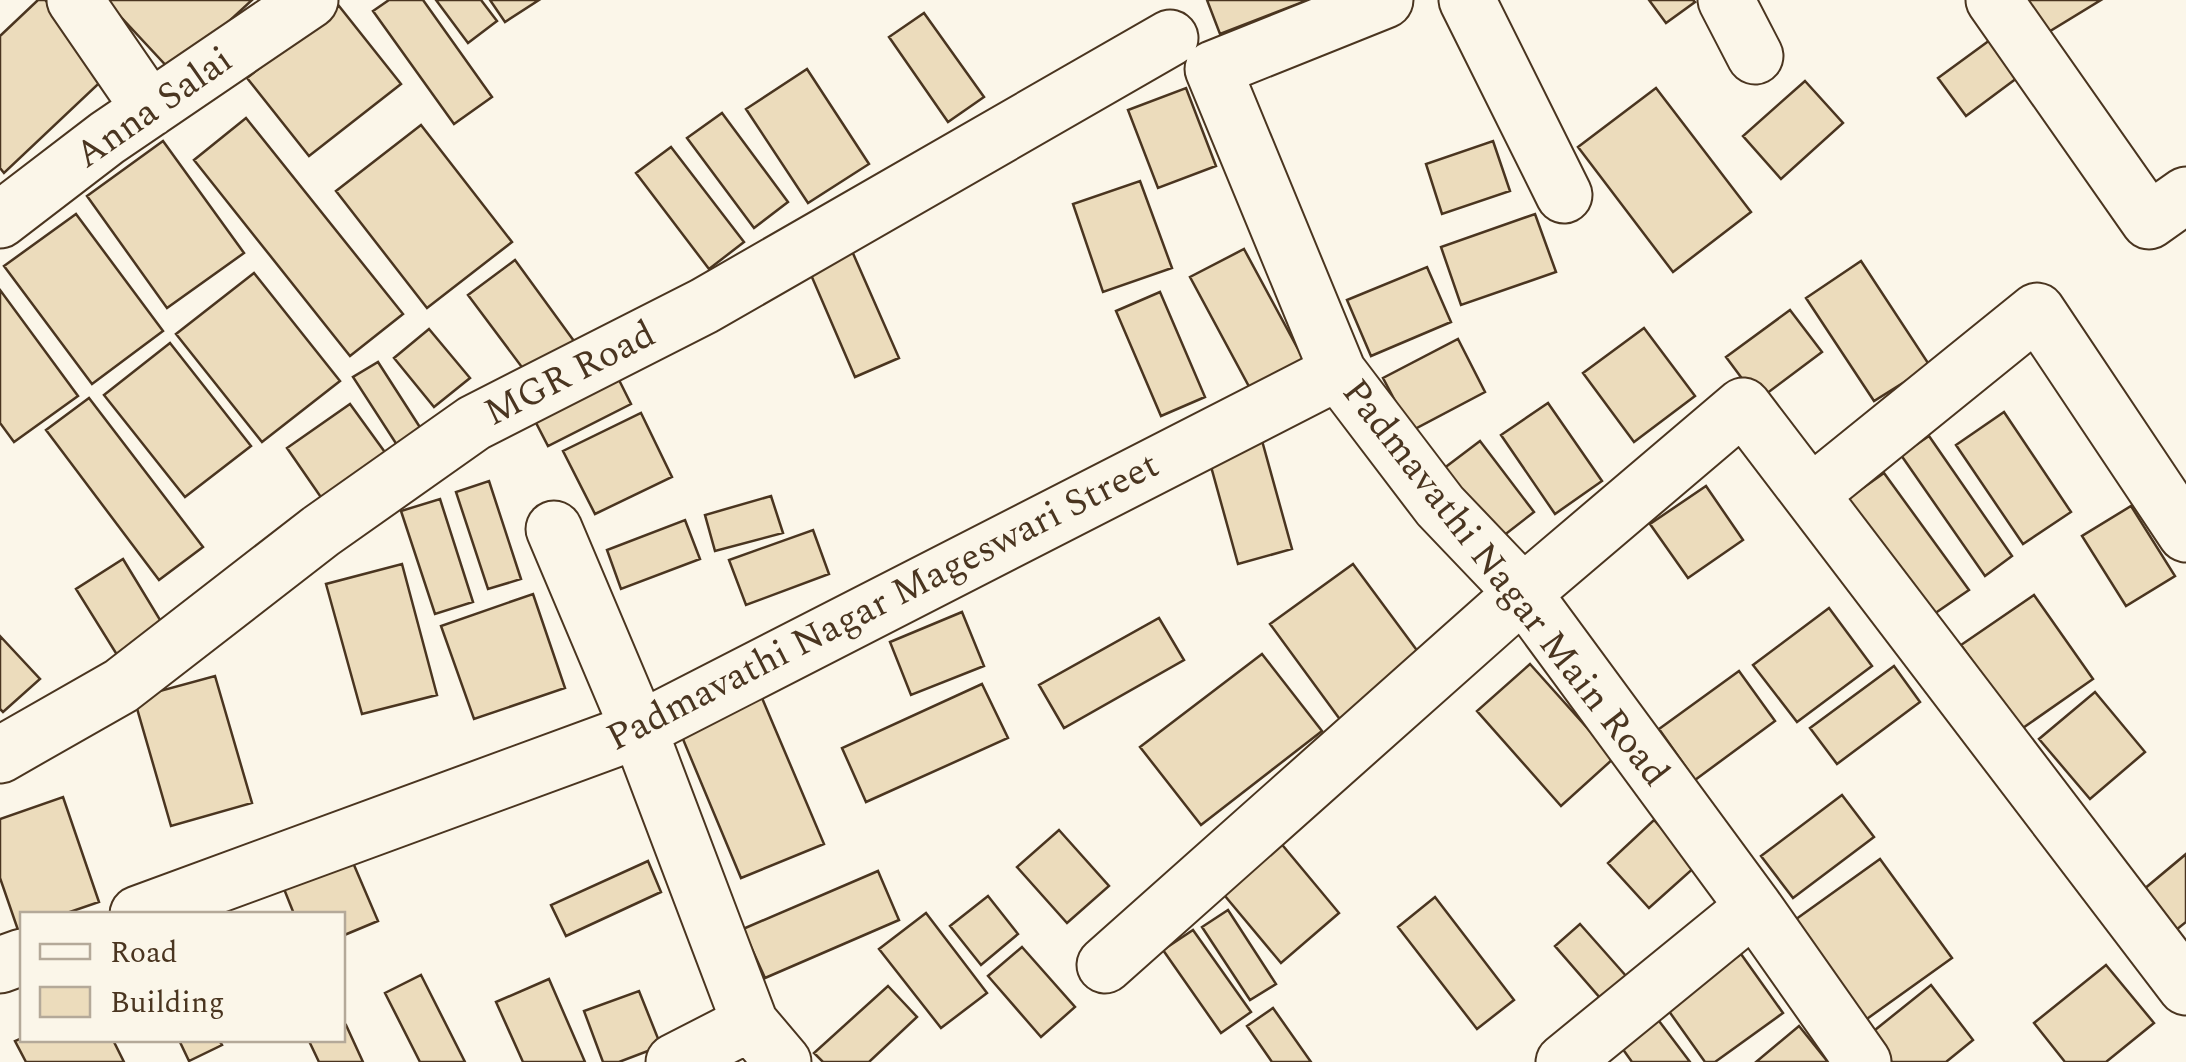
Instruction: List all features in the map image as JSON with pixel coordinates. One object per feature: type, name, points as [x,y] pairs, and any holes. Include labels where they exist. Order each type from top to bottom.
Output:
[{"type":"street","points":[[76,0],[150,109]]},
{"type":"street","name":"Anna Salai","points":[[0,220],[107,138],[310,0]]},
{"type":"street","name":"MGR Road","points":[[0,756],[121,686],[321,531],[474,423],[704,306],[1175,36],[1385,0]]},
{"type":"street","points":[[1467,0],[1564,195]]},
{"type":"street","points":[[1726,0],[1754,56]]},
{"type":"street","points":[[1994,0],[2149,220],[2186,196]]},
{"type":"street","name":"Padmavathi Nagar Main Road","points":[[1175,36],[1338,372],[1440,506],[1523,593],[1754,907],[1862,1062]]},
{"type":"street","points":[[1812,492],[2037,311],[2186,534]]},
{"type":"street","name":"Padmavathi Nagar Mageswari Street","points":[[143,912],[639,730],[1338,372]]},
{"type":"street","points":[[1105,965],[1523,593],[1743,406],[2186,987]]},
{"type":"street","points":[[554,529],[766,1042],[674,1062]]},
{"type":"street","points":[[1564,1062],[1754,907]]},
{"type":"building","points":[[38,0],[45,0],[112,71],[4,173],[0,168],[0,36]]},
{"type":"building","points":[[105,0],[252,0],[173,73]]},
{"type":"building","points":[[389,0],[423,0],[492,97],[454,124],[373,11]]},
{"type":"building","points":[[436,0],[481,0],[497,21],[468,43]]},
{"type":"building","points":[[490,0],[539,0],[505,22]]},
{"type":"building","points":[[1207,0],[1308,0],[1220,34]]},
{"type":"building","points":[[1649,0],[1693,0],[1695,2],[1666,23]]},
{"type":"building","points":[[2020,0],[2101,0],[2042,36]]},
{"type":"building","points":[[339,6],[401,84],[309,156],[247,78]]},
{"type":"building","points":[[924,13],[984,97],[948,122],[889,37]]},
{"type":"building","points":[[1990,40],[2017,78],[1966,116],[1938,78]]},
{"type":"building","points":[[807,69],[869,164],[808,203],[746,109]]},
{"type":"building","points":[[1805,81],[1843,123],[1781,179],[1743,136]]},
{"type":"building","points":[[1186,88],[1216,166],[1158,188],[1128,110]]},
{"type":"building","points":[[1656,88],[1751,212],[1673,272],[1578,147]]},
{"type":"building","points":[[722,113],[788,202],[754,228],[687,138]]},
{"type":"building","points":[[246,118],[403,314],[350,356],[194,160]]},
{"type":"building","points":[[421,125],[512,242],[427,308],[336,191]]},
{"type":"building","points":[[163,141],[244,253],[167,308],[87,196]]},
{"type":"building","points":[[1493,141],[1510,191],[1442,214],[1426,164]]},
{"type":"building","points":[[671,147],[744,242],[709,269],[636,173]]},
{"type":"building","points":[[1140,181],[1172,268],[1103,292],[1073,204]]},
{"type":"building","points":[[76,214],[163,331],[92,384],[4,266]]},
{"type":"building","points":[[1535,214],[1556,272],[1461,305],[1441,247]]},
{"type":"building","points":[[848,242],[899,358],[855,377],[805,261]]},
{"type":"building","points":[[1244,249],[1306,364],[1252,392],[1190,277]]},
{"type":"building","points":[[515,260],[582,352],[536,386],[468,295]]},
{"type":"building","points":[[1861,261],[1930,366],[1874,401],[1806,298]]},
{"type":"building","points":[[1427,267],[1451,322],[1371,356],[1347,300]]},
{"type":"building","points":[[254,273],[340,381],[262,442],[176,334]]},
{"type":"building","points":[[0,290],[78,396],[14,442],[0,423]]},
{"type":"building","points":[[1160,292],[1205,397],[1161,416],[1116,311]]},
{"type":"building","points":[[1790,310],[1822,352],[1758,400],[1726,357]]},
{"type":"building","points":[[1644,328],[1695,396],[1634,442],[1583,373]]},
{"type":"building","points":[[429,329],[470,378],[434,407],[394,358]]},
{"type":"building","points":[[1458,339],[1485,392],[1411,431],[1383,378]]},
{"type":"building","points":[[170,343],[251,446],[185,497],[104,395]]},
{"type":"building","points":[[378,362],[432,446],[408,462],[353,377]]},
{"type":"building","points":[[616,374],[631,404],[548,446],[532,415]]},
{"type":"building","points":[[89,398],[203,547],[159,580],[46,430]]},
{"type":"building","points":[[1548,403],[1602,481],[1555,514],[1501,435]]},
{"type":"building","points":[[350,404],[400,473],[336,519],[287,448]]},
{"type":"building","points":[[2004,412],[2071,512],[2023,544],[1956,445]]},
{"type":"building","points":[[641,413],[672,477],[595,514],[563,451]]},
{"type":"building","points":[[1929,436],[2012,556],[1985,576],[1901,455]]},
{"type":"building","points":[[1261,437],[1292,549],[1238,564],[1207,452]]},
{"type":"building","points":[[1480,441],[1534,512],[1498,540],[1443,469]]},
{"type":"building","points":[[1884,473],[1969,590],[1931,616],[1846,500]]},
{"type":"building","points":[[489,481],[521,579],[488,589],[456,492]]},
{"type":"building","points":[[1706,486],[1743,540],[1688,578],[1650,524]]},
{"type":"building","points":[[771,496],[783,533],[715,551],[705,515]]},
{"type":"building","points":[[440,499],[473,602],[435,614],[401,511]]},
{"type":"building","points":[[2131,506],[2175,576],[2126,606],[2082,536]]},
{"type":"building","points":[[685,520],[700,559],[621,589],[607,550]]},
{"type":"building","points":[[813,530],[829,574],[746,605],[729,560]]},
{"type":"building","points":[[123,559],[165,628],[119,658],[76,589]]},
{"type":"building","points":[[402,564],[437,695],[362,714],[326,584]]},
{"type":"building","points":[[1353,564],[1430,668],[1347,729],[1270,624]]},
{"type":"building","points":[[533,594],[565,688],[474,719],[441,626]]},
{"type":"building","points":[[2034,595],[2093,679],[2020,730],[1961,645]]},
{"type":"building","points":[[1829,608],[1872,666],[1797,722],[1753,665]]},
{"type":"building","points":[[962,612],[984,666],[911,695],[890,642]]},
{"type":"building","points":[[1159,618],[1184,660],[1064,728],[1039,685]]},
{"type":"building","points":[[0,636],[40,679],[3,712],[0,709]]},
{"type":"building","points":[[1262,654],[1322,731],[1201,825],[1140,747]]},
{"type":"building","points":[[1530,664],[1614,758],[1561,806],[1477,711]]},
{"type":"building","points":[[1894,666],[1920,702],[1837,764],[1810,728]]},
{"type":"building","points":[[1739,671],[1775,721],[1695,780],[1659,729]]},
{"type":"building","points":[[215,676],[252,803],[171,826],[134,698]]},
{"type":"building","points":[[982,684],[1008,738],[866,802],[842,748]]},
{"type":"building","points":[[2095,692],[2145,752],[2090,799],[2039,739]]},
{"type":"building","points":[[762,698],[824,844],[741,878],[680,732]]},
{"type":"building","points":[[1842,795],[1874,837],[1793,898],[1761,856]]},
{"type":"building","points":[[63,797],[99,902],[70,912],[20,912],[18,930],[0,878],[0,819]]},
{"type":"building","points":[[1654,820],[1696,866],[1649,908],[1608,863]]},
{"type":"building","points":[[1059,830],[1109,886],[1067,923],[1017,867]]},
{"type":"building","points":[[1279,841],[1339,913],[1281,963],[1220,890]]},
{"type":"building","points":[[348,851],[378,921],[345,935],[345,912],[293,912],[280,879]]},
{"type":"building","points":[[2186,854],[2186,922],[2176,930],[2143,890]]},
{"type":"building","points":[[1880,859],[1952,958],[1864,1021],[1792,922]]},
{"type":"building","points":[[648,861],[661,892],[566,936],[551,905]]},
{"type":"building","points":[[878,871],[899,920],[765,978],[743,929]]},
{"type":"building","points":[[988,896],[1018,934],[981,965],[950,926]]},
{"type":"building","points":[[1435,897],[1514,1000],[1477,1029],[1398,927]]},
{"type":"building","points":[[1228,910],[1276,984],[1250,1000],[1202,927]]},
{"type":"building","points":[[926,913],[987,993],[941,1028],[879,949]]},
{"type":"building","points":[[1580,924],[1627,977],[1601,999],[1555,946]]},
{"type":"building","points":[[1193,930],[1251,1012],[1221,1033],[1163,950]]},
{"type":"building","points":[[1022,947],[1075,1007],[1041,1037],[988,976]]},
{"type":"building","points":[[1741,954],[1783,1013],[1715,1062],[1705,1062],[1666,1007]]},
{"type":"building","points":[[2106,965],[2154,1023],[2106,1062],[2065,1062],[2034,1023]]},
{"type":"building","points":[[421,975],[465,1062],[420,1062],[385,993]]},
{"type":"building","points":[[549,979],[585,1062],[523,1062],[496,1002]]},
{"type":"building","points":[[1931,985],[1973,1040],[1946,1062],[1892,1062],[1870,1034]]},
{"type":"building","points":[[888,986],[917,1017],[869,1062],[823,1062],[814,1053]]},
{"type":"building","points":[[639,991],[661,1046],[619,1062],[603,1062],[584,1011]]},
{"type":"building","points":[[1273,1008],[1311,1062],[1272,1062],[1247,1026]]},
{"type":"building","points":[[1653,1013],[1690,1062],[1632,1062],[1617,1041]]},
{"type":"building","points":[[345,1025],[363,1062],[319,1062],[309,1042],[345,1042]]},
{"type":"building","points":[[1799,1026],[1828,1062],[1756,1062]]},
{"type":"building","points":[[15,1041],[114,1042],[124,1062],[26,1062]]},
{"type":"building","points":[[180,1042],[222,1045],[189,1061]]}]
